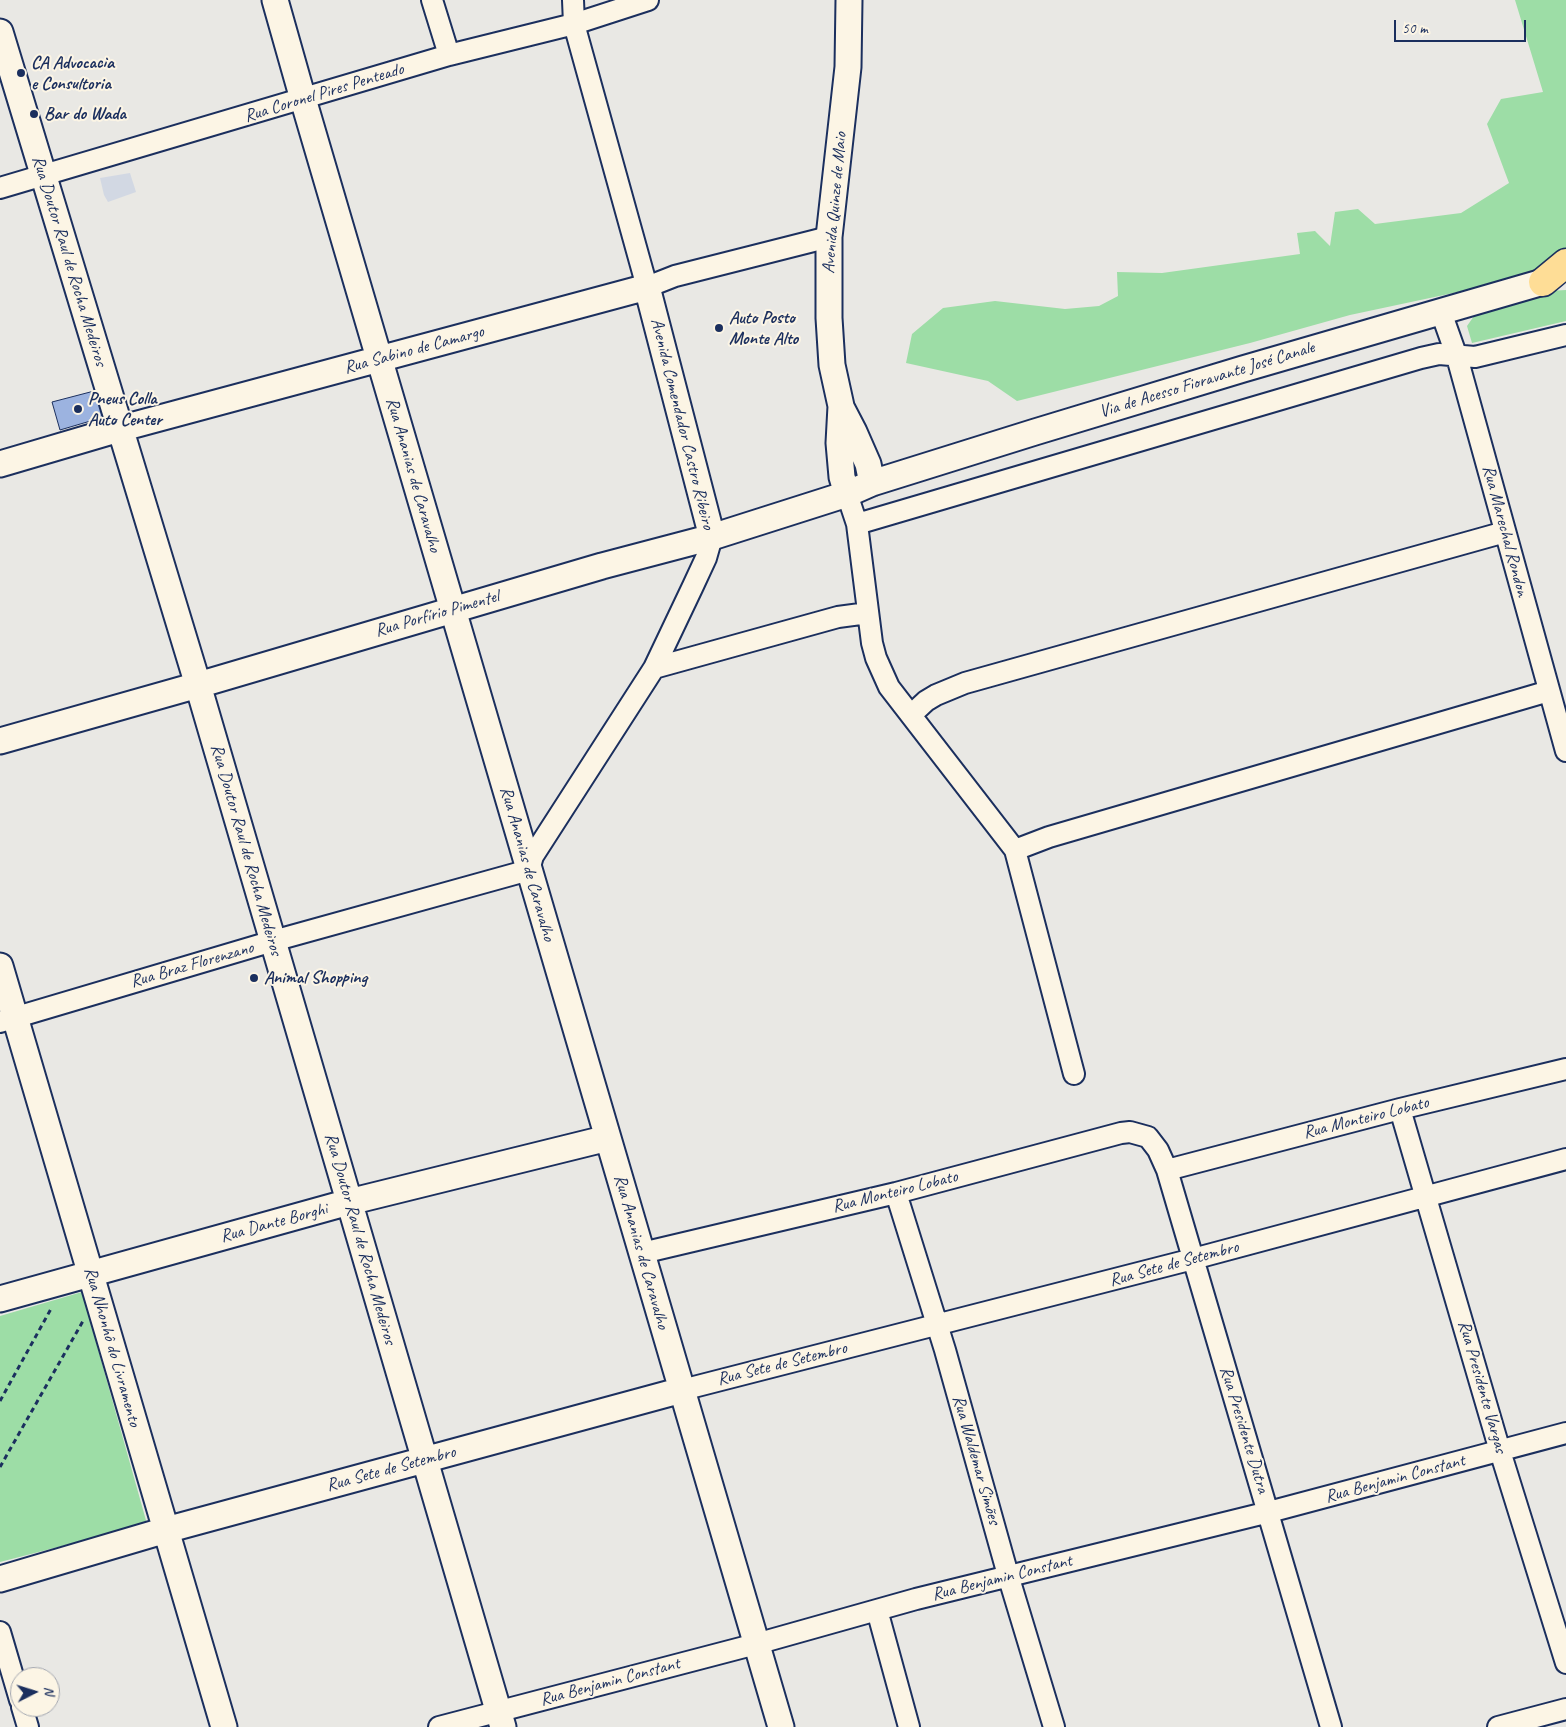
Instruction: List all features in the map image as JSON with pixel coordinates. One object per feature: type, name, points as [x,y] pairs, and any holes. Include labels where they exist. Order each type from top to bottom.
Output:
[{"type":"main road","points":[[1554,282],[1566,263]]},
{"type":"street","name":"Rua Ananias de Caravalho","points":[[275,0],[781,1727]]},
{"type":"street","points":[[432,0],[449,55]]},
{"type":"street","name":"Avenida Comendador Castro Ribeiro","points":[[529,870],[533,856],[654,668],[706,558],[712,537],[647,287],[574,24],[573,0]]},
{"type":"street","name":"Rua Coronel Pires Penteado","points":[[0,188],[449,55],[574,24],[648,0]]},
{"type":"street","name":"Avenida Quinze de Maio","points":[[841,406],[832,365],[829,318],[829,238],[848,67],[849,0]]},
{"type":"street","name":"Rua Doutor Raul de Rocha Medeiros","points":[[0,32],[198,686],[501,1719]]},
{"type":"street","name":"Rua Sabino de Camargo","points":[[0,464],[119,429],[647,287],[675,276],[829,238]]},
{"type":"street","name":"Via de Acesso Fioravante José Canale","points":[[872,483],[1224,375],[1441,312],[1554,282]]},
{"type":"street","name":"Rua Marechal Rondon","points":[[1441,312],[1457,357],[1566,752]]},
{"type":"street","points":[[857,524],[1421,358],[1439,354],[1475,358],[1566,335]]},
{"type":"street","points":[[841,406],[868,464],[872,483]]},
{"type":"street","points":[[841,406],[839,443],[842,476],[857,524],[872,643],[882,672],[889,687],[1015,850],[1074,1074]]},
{"type":"street","name":"Rua Porfírio Pimentel","points":[[0,741],[198,686],[602,566],[712,537],[847,494],[872,483]]},
{"type":"street","points":[[910,714],[936,695],[965,683],[1505,532]]},
{"type":"street","points":[[654,668],[838,617],[868,613]]},
{"type":"street","points":[[1015,850],[1049,837],[1549,691]]},
{"type":"street","name":"Rua Braz Florenzano","points":[[8,1020],[273,941],[529,870]]},
{"type":"street","name":"Rua Nhonhô do Livramento","points":[[0,966],[8,1020],[94,1285],[224,1727]]},
{"type":"street","name":"Rua Monteiro Lobato","points":[[1167,1170],[1400,1109],[1566,1069]]},
{"type":"street","name":"Rua Presidente Vargas","points":[[1400,1109],[1500,1452],[1566,1663]]},
{"type":"street","name":"Rua Monteiro Lobato","points":[[642,1253],[896,1192],[1121,1134],[1130,1132],[1148,1137]]},
{"type":"street","name":"Rua Presidente Dutra","points":[[1148,1137],[1158,1150],[1167,1170],[1330,1727]]},
{"type":"street","name":"Rua Dante Borghi","points":[[0,1300],[67,1280],[94,1285],[349,1202],[608,1138]]},
{"type":"street","name":"Rua Sete de Setembro","points":[[0,1579],[166,1530],[682,1390],[1193,1259],[1566,1159]]},
{"type":"street","name":"Rua Waldemar Simões","points":[[896,1192],[937,1325],[1008,1576],[1054,1727]]},
{"type":"street","name":"Rua Benjamin Constant","points":[[439,1727],[501,1719],[877,1610],[1268,1512],[1566,1433]]},
{"type":"street","points":[[877,1610],[909,1727]]},
{"type":"street","points":[[0,1632],[10,1667]]},
{"type":"street","points":[[1498,1727],[1566,1709]]},
{"type":"path","points":[[0,1401],[67,1280]]},
{"type":"path","points":[[0,1468],[94,1285]]},
{"type":"shaded area","points":[[130,173],[136,192],[108,202],[104,195],[100,178]]},
{"type":"green space","points":[[1515,0],[1566,0],[1566,255],[1545,269],[1519,279],[1350,315],[1250,343],[1017,401],[988,381],[906,363],[912,334],[943,308],[995,301],[1065,309],[1099,306],[1118,296],[1117,272],[1162,273],[1300,254],[1297,233],[1315,231],[1330,246],[1335,212],[1358,209],[1375,224],[1461,213],[1509,183],[1487,124],[1501,99],[1543,92]]},
{"type":"green space","points":[[1566,290],[1566,321],[1472,343],[1467,326],[1474,316],[1548,291]]},
{"type":"green space","points":[[82,1292],[147,1524],[0,1562],[0,1316]]},
{"type":"building","name":"Pneus Colla Auto Center","points":[[98,390],[104,417],[60,430],[52,402]]},
{"type":"place","name":"CA Advocacia e Consultoria","points":[[21,73]]},
{"type":"place","name":"Bar do Wada","points":[[34,114]]},
{"type":"place","name":"Auto Posto Monte Alto","points":[[719,328]]},
{"type":"place","name":"Pneus Colla Auto Center","points":[[78,409]]},
{"type":"place","name":"Animal Shopping","points":[[254,978]]}]
